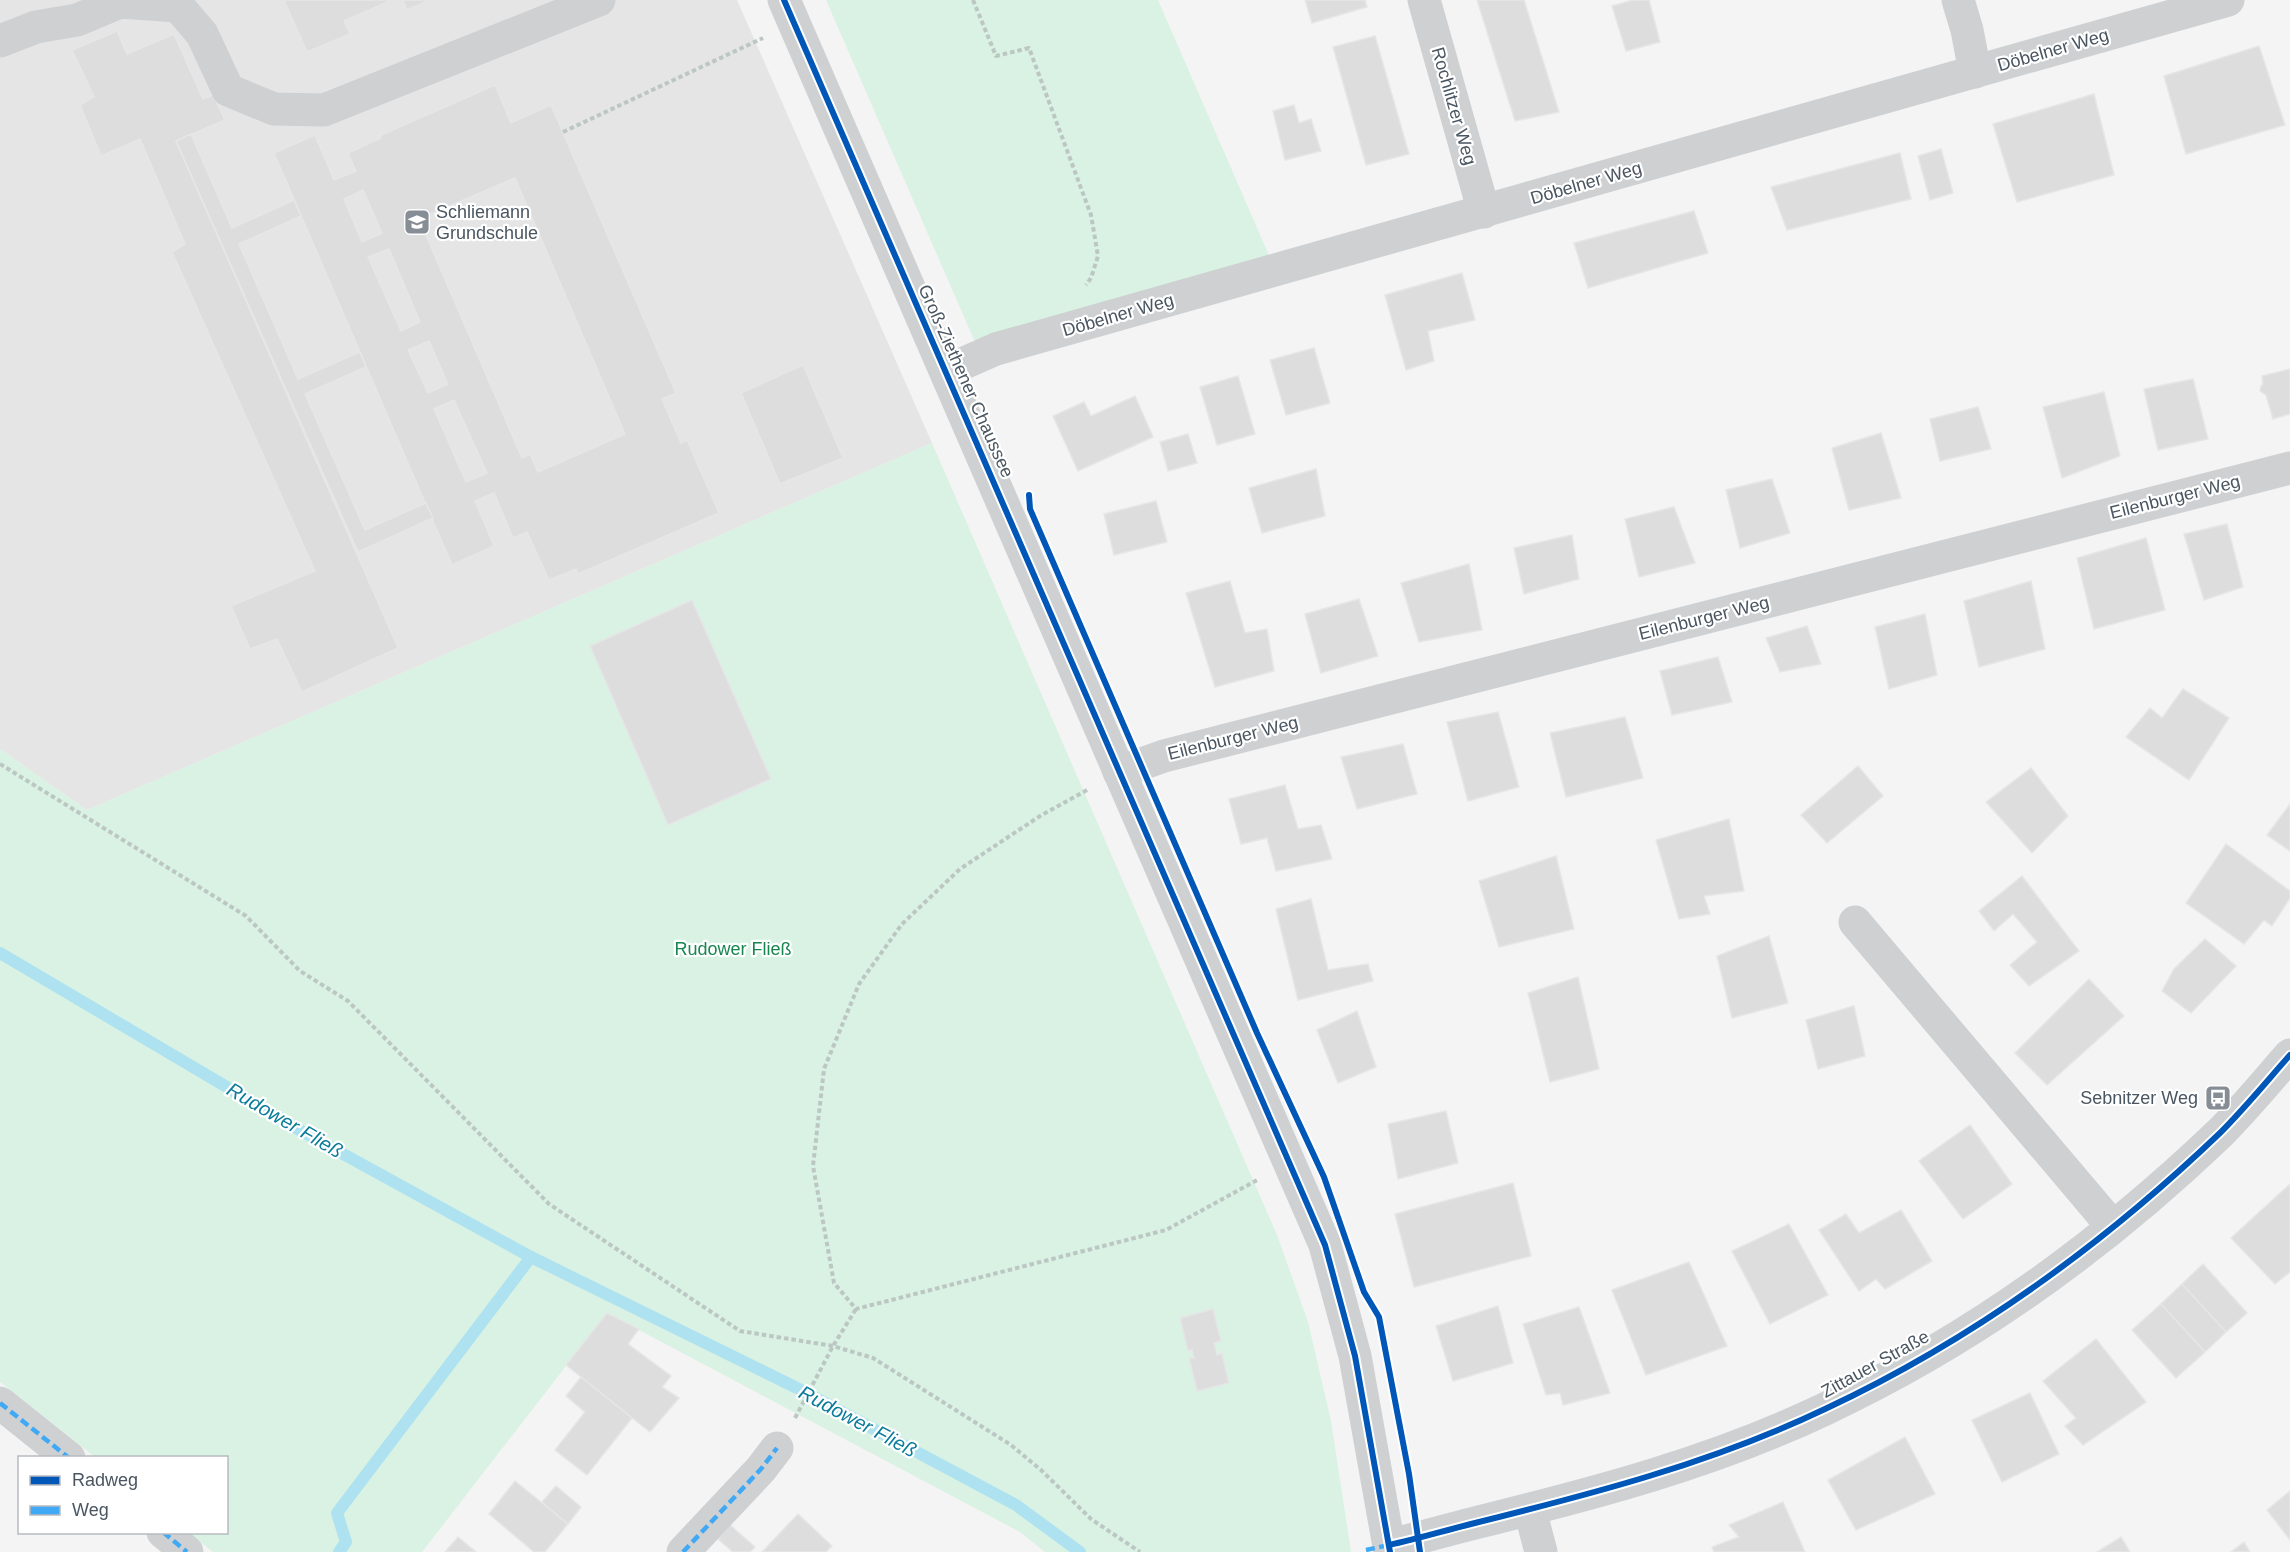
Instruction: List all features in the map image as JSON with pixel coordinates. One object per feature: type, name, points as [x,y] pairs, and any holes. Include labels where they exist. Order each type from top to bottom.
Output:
[{"type":"street","points":[[0,41],[36,27],[77,20],[120,2],[178,6],[202,34],[228,90],[274,109],[324,110],[599,0]]},
{"type":"street","name":"Groß-Ziethener Chaussee","points":[[784,0],[1325,1245],[1355,1356],[1390,1549]]},
{"type":"street","name":"Rochlitzer Weg","points":[[1424,0],[1484,212]]},
{"type":"street","points":[[1958,0],[1967,30],[1975,72]]},
{"type":"street","name":"Döbelner Weg","points":[[946,371],[996,349],[2228,0]]},
{"type":"street","name":"Eilenburger Weg","points":[[1119,772],[1139,763],[1176,753],[2290,468]]},
{"type":"street","points":[[1855,922],[2113,1227]]},
{"type":"street","name":"Zittauer Straße","points":[[1390,1549],[1630,1483],[1728,1450],[1824,1410],[1900,1371],[2019,1297],[2113,1227],[2220,1132],[2290,1055]]},
{"type":"street","points":[[0,1403],[66,1456]]},
{"type":"street","points":[[683,1552],[761,1469],[777,1448]]},
{"type":"street","points":[[1530,1510],[1541,1552]]},
{"type":"street","points":[[164,1534],[187,1552]]},
{"type":"path","points":[[973,0],[996,57],[1029,48],[1091,215],[1098,256],[1091,278],[1085,287]]},
{"type":"path","points":[[563,132],[769,35]]},
{"type":"path","points":[[0,765],[246,916],[300,971],[348,1001],[549,1204],[740,1331],[833,1346],[873,1358],[1011,1445],[1041,1470],[1091,1519],[1140,1552]]},
{"type":"path","points":[[856,1309],[834,1283],[813,1166],[824,1069],[859,984],[902,924],[960,869],[1040,816],[1119,772]]},
{"type":"path","points":[[802,1406],[833,1346],[856,1309],[1166,1230],[1290,1161]]},
{"type":"shaded area","name":"Schliemann Grundschule","points":[[0,0],[737,0],[932,443],[87,810],[0,749]]},
{"type":"green space","points":[[826,0],[1158,0],[1271,260],[975,342]]},
{"type":"green space","name":"Rudower Fließ","points":[[932,443],[1277,1235],[1308,1322],[1331,1421],[1351,1552],[1045,1552],[1020,1532],[607,1313],[422,1552],[213,1552],[190,1534],[228,1534],[228,1456],[94,1456],[0,1382],[0,749],[87,810]]},
{"type":"building","points":[[284,0],[392,0],[344,21],[350,34],[307,52]]},
{"type":"building","points":[[403,0],[430,0],[407,10]]},
{"type":"building","points":[[1305,0],[1365,0],[1367,7],[1312,23]]},
{"type":"building","points":[[1477,0],[1524,0],[1559,112],[1515,121]]},
{"type":"building","points":[[1633,0],[1649,0],[1660,42],[1626,51],[1612,6]]},
{"type":"building","points":[[117,31],[127,54],[174,34],[203,99],[213,95],[225,120],[176,141],[398,648],[302,692],[277,639],[250,649],[231,606],[315,571],[172,252],[185,244],[140,139],[101,156],[80,105],[94,97],[72,50]]},
{"type":"building","points":[[1375,36],[1409,154],[1366,165],[1333,47]]},
{"type":"building","points":[[2259,46],[2285,125],[2186,154],[2164,76]]},
{"type":"building","points":[[495,85],[511,123],[551,105],[676,393],[662,399],[681,443],[687,440],[719,513],[578,574],[576,569],[549,580],[527,532],[513,538],[494,493],[475,501],[494,546],[452,565],[274,153],[315,135],[334,180],[356,171],[348,153],[381,138],[379,136]],"holes":[[[515,178],[625,434],[538,472],[530,454],[522,458],[419,219]],[[363,190],[382,233],[362,242],[344,199]],[[389,249],[420,322],[401,331],[368,257]],[[429,341],[448,384],[428,393],[408,350]],[[454,400],[487,473],[466,482],[434,409]]]},
{"type":"building","points":[[2094,94],[2114,175],[2017,202],[1993,124]]},
{"type":"building","points":[[1294,105],[1299,123],[1311,119],[1321,151],[1285,160],[1273,111]]},
{"type":"building","points":[[191,134],[232,228],[294,200],[301,216],[239,244],[298,379],[360,352],[366,367],[305,394],[365,530],[426,503],[433,518],[358,552],[176,141]]},
{"type":"building","points":[[1941,149],[1953,193],[1930,200],[1918,156]]},
{"type":"building","points":[[1900,153],[1911,199],[1787,230],[1771,187]]},
{"type":"building","points":[[1694,211],[1708,253],[1588,288],[1574,243]]},
{"type":"building","points":[[1462,273],[1475,320],[1428,331],[1434,361],[1406,370],[1385,295]]},
{"type":"building","points":[[1314,348],[1330,403],[1286,415],[1270,360]]},
{"type":"building","points":[[803,365],[843,458],[780,484],[741,393]]},
{"type":"building","points":[[2290,369],[2290,414],[2273,419],[2266,395],[2260,391],[2263,384],[2262,376]]},
{"type":"building","points":[[1238,376],[1255,434],[1217,445],[1200,387]]},
{"type":"building","points":[[2193,379],[2208,439],[2158,450],[2144,389]]},
{"type":"building","points":[[2104,392],[2120,456],[2062,478],[2043,407]]},
{"type":"building","points":[[1135,396],[1153,437],[1078,471],[1053,416],[1084,402],[1091,416]]},
{"type":"building","points":[[1978,407],[1991,449],[1940,461],[1930,419]]},
{"type":"building","points":[[1881,433],[1901,498],[1849,510],[1832,448]]},
{"type":"building","points":[[1188,434],[1197,463],[1168,471],[1160,442]]},
{"type":"building","points":[[1316,469],[1325,516],[1262,533],[1249,488]]},
{"type":"building","points":[[1772,479],[1790,533],[1740,548],[1726,490]]},
{"type":"building","points":[[1156,501],[1167,542],[1114,555],[1104,514]]},
{"type":"building","points":[[1674,507],[1695,563],[1639,577],[1625,519]]},
{"type":"building","points":[[2227,524],[2243,587],[2204,600],[2184,534]]},
{"type":"building","points":[[1572,535],[1579,579],[1524,594],[1514,548]]},
{"type":"building","points":[[2146,538],[2165,610],[2094,629],[2077,558]]},
{"type":"building","points":[[1469,564],[1482,630],[1419,642],[1401,583]]},
{"type":"building","points":[[1230,581],[1245,633],[1267,629],[1274,671],[1215,687],[1186,593]]},
{"type":"building","points":[[2031,581],[2045,649],[1979,667],[1964,601]]},
{"type":"building","points":[[1359,599],[1378,656],[1321,673],[1305,614]]},
{"type":"building","points":[[692,600],[771,779],[668,825],[590,646]]},
{"type":"building","points":[[1925,614],[1937,675],[1889,689],[1875,627]]},
{"type":"building","points":[[1807,626],[1821,664],[1780,672],[1766,638]]},
{"type":"building","points":[[1718,657],[1732,702],[1672,715],[1660,671]]},
{"type":"building","points":[[2183,689],[2229,718],[2189,780],[2126,737],[2150,708],[2162,718]]},
{"type":"building","points":[[1498,712],[1519,787],[1468,801],[1447,722]]},
{"type":"building","points":[[1625,717],[1643,778],[1566,797],[1550,733]]},
{"type":"building","points":[[1403,744],[1417,794],[1357,809],[1341,757]]},
{"type":"building","points":[[1858,766],[1883,796],[1827,843],[1801,815]]},
{"type":"building","points":[[2031,768],[2068,816],[2032,853],[1986,802]]},
{"type":"building","points":[[1285,785],[1298,829],[1321,825],[1332,859],[1276,871],[1267,838],[1241,844],[1229,799]]},
{"type":"building","points":[[2290,804],[2290,851],[2267,835]]},
{"type":"building","points":[[1729,819],[1744,891],[1704,896],[1710,914],[1679,919],[1656,840]]},
{"type":"building","points":[[2226,844],[2290,891],[2290,898],[2272,926],[2264,920],[2244,944],[2186,903]]},
{"type":"building","points":[[1556,856],[1574,929],[1499,947],[1479,881]]},
{"type":"building","points":[[2022,876],[2079,951],[2029,986],[2010,965],[2037,942],[2013,914],[1994,931],[1979,911]]},
{"type":"building","points":[[1311,899],[1328,970],[1368,964],[1373,981],[1298,1000],[1276,909]]},
{"type":"building","points":[[1769,936],[1788,1003],[1732,1018],[1717,956]]},
{"type":"building","points":[[2205,939],[2236,966],[2191,1013],[2162,991],[2174,969]]},
{"type":"building","points":[[1578,977],[1599,1069],[1550,1082],[1528,993]]},
{"type":"building","points":[[2089,979],[2124,1016],[2047,1085],[2015,1053]]},
{"type":"building","points":[[1854,1006],[1865,1056],[1818,1069],[1806,1020]]},
{"type":"building","points":[[1357,1011],[1376,1067],[1338,1083],[1317,1030]]},
{"type":"building","points":[[1446,1111],[1458,1163],[1398,1179],[1388,1124]]},
{"type":"building","points":[[1970,1125],[2012,1184],[1963,1219],[1919,1161]]},
{"type":"building","points":[[1513,1183],[1531,1256],[1414,1287],[1395,1214]]},
{"type":"building","points":[[2290,1184],[2290,1272],[2275,1284],[2231,1238]]},
{"type":"building","points":[[1901,1210],[1932,1261],[1885,1289],[1876,1279],[1859,1291],[1819,1230],[1846,1214],[1859,1233]]},
{"type":"building","points":[[1789,1224],[1828,1295],[1770,1324],[1732,1251]]},
{"type":"building","points":[[1689,1262],[1727,1346],[1646,1375],[1612,1290]]},
{"type":"building","points":[[2203,1264],[2247,1313],[2226,1332],[2182,1284]]},
{"type":"building","points":[[2182,1284],[2226,1332],[2205,1352],[2161,1304]]},
{"type":"building","points":[[2161,1304],[2205,1352],[2176,1378],[2132,1330]]},
{"type":"building","points":[[1498,1306],[1513,1363],[1453,1381],[1436,1326]]},
{"type":"building","points":[[1579,1307],[1610,1393],[1563,1405],[1560,1393],[1546,1395],[1523,1324]]},
{"type":"building","points":[[1213,1309],[1221,1341],[1214,1343],[1217,1355],[1222,1353],[1229,1383],[1197,1391],[1189,1358],[1194,1358],[1192,1350],[1188,1351],[1180,1318]]},
{"type":"building","points":[[607,1313],[639,1329],[628,1344],[671,1376],[662,1387],[679,1398],[650,1432],[566,1365]]},
{"type":"building","points":[[2096,1339],[2146,1402],[2083,1445],[2065,1426],[2076,1418],[2043,1381]]},
{"type":"building","points":[[581,1377],[632,1418],[587,1475],[555,1450],[585,1412],[566,1396]]},
{"type":"building","points":[[2030,1393],[2059,1454],[2002,1482],[1972,1420]]},
{"type":"building","points":[[1905,1437],[1935,1494],[1856,1530],[1828,1480]]},
{"type":"building","points":[[515,1481],[568,1524],[545,1552],[534,1552],[489,1514]]},
{"type":"building","points":[[556,1486],[581,1507],[568,1524],[542,1502]]},
{"type":"building","points":[[2290,1491],[2290,1540],[2267,1510]]},
{"type":"building","points":[[1783,1502],[1805,1552],[1714,1552],[1712,1547],[1739,1537],[1729,1525]]},
{"type":"building","points":[[798,1514],[832,1546],[826,1552],[762,1552]]},
{"type":"building","points":[[730,1525],[755,1547],[750,1552],[733,1552],[718,1539]]},
{"type":"building","points":[[458,1537],[476,1552],[445,1552]]},
{"type":"building","points":[[2121,1537],[2130,1552],[2097,1552]]},
{"type":"building","points":[[2244,1542],[2250,1552],[2231,1552]]},
{"type":"waterway","name":"Rudower Fließ","points":[[0,953],[303,1132],[531,1257],[795,1387],[1016,1505],[1080,1552]]},
{"type":"waterway","points":[[339,1552],[346,1542],[337,1513],[531,1257]]},
{"type":"marked path","points":[[0,1403],[66,1456]]},
{"type":"marked path","points":[[683,1552],[761,1469],[777,1448]]},
{"type":"marked path","points":[[165,1534],[187,1552]]},
{"type":"marked path","points":[[1366,1550],[1389,1545]]},
{"type":"cycle path","points":[[784,0],[1325,1245],[1355,1356],[1390,1552]]},
{"type":"cycle path","points":[[1029,495],[1030,509],[1257,1033],[1324,1177],[1364,1292],[1379,1317],[1409,1474],[1420,1552]]},
{"type":"cycle path","points":[[1389,1545],[1651,1476],[1739,1446],[1825,1409],[1879,1382],[1983,1321],[2033,1287],[2130,1213],[2220,1133],[2290,1055]]},
{"type":"place","name":"Schliemann Grundschule","points":[[417,222]]},
{"type":"place","name":"Sebnitzer Weg","points":[[2218,1098]]}]
